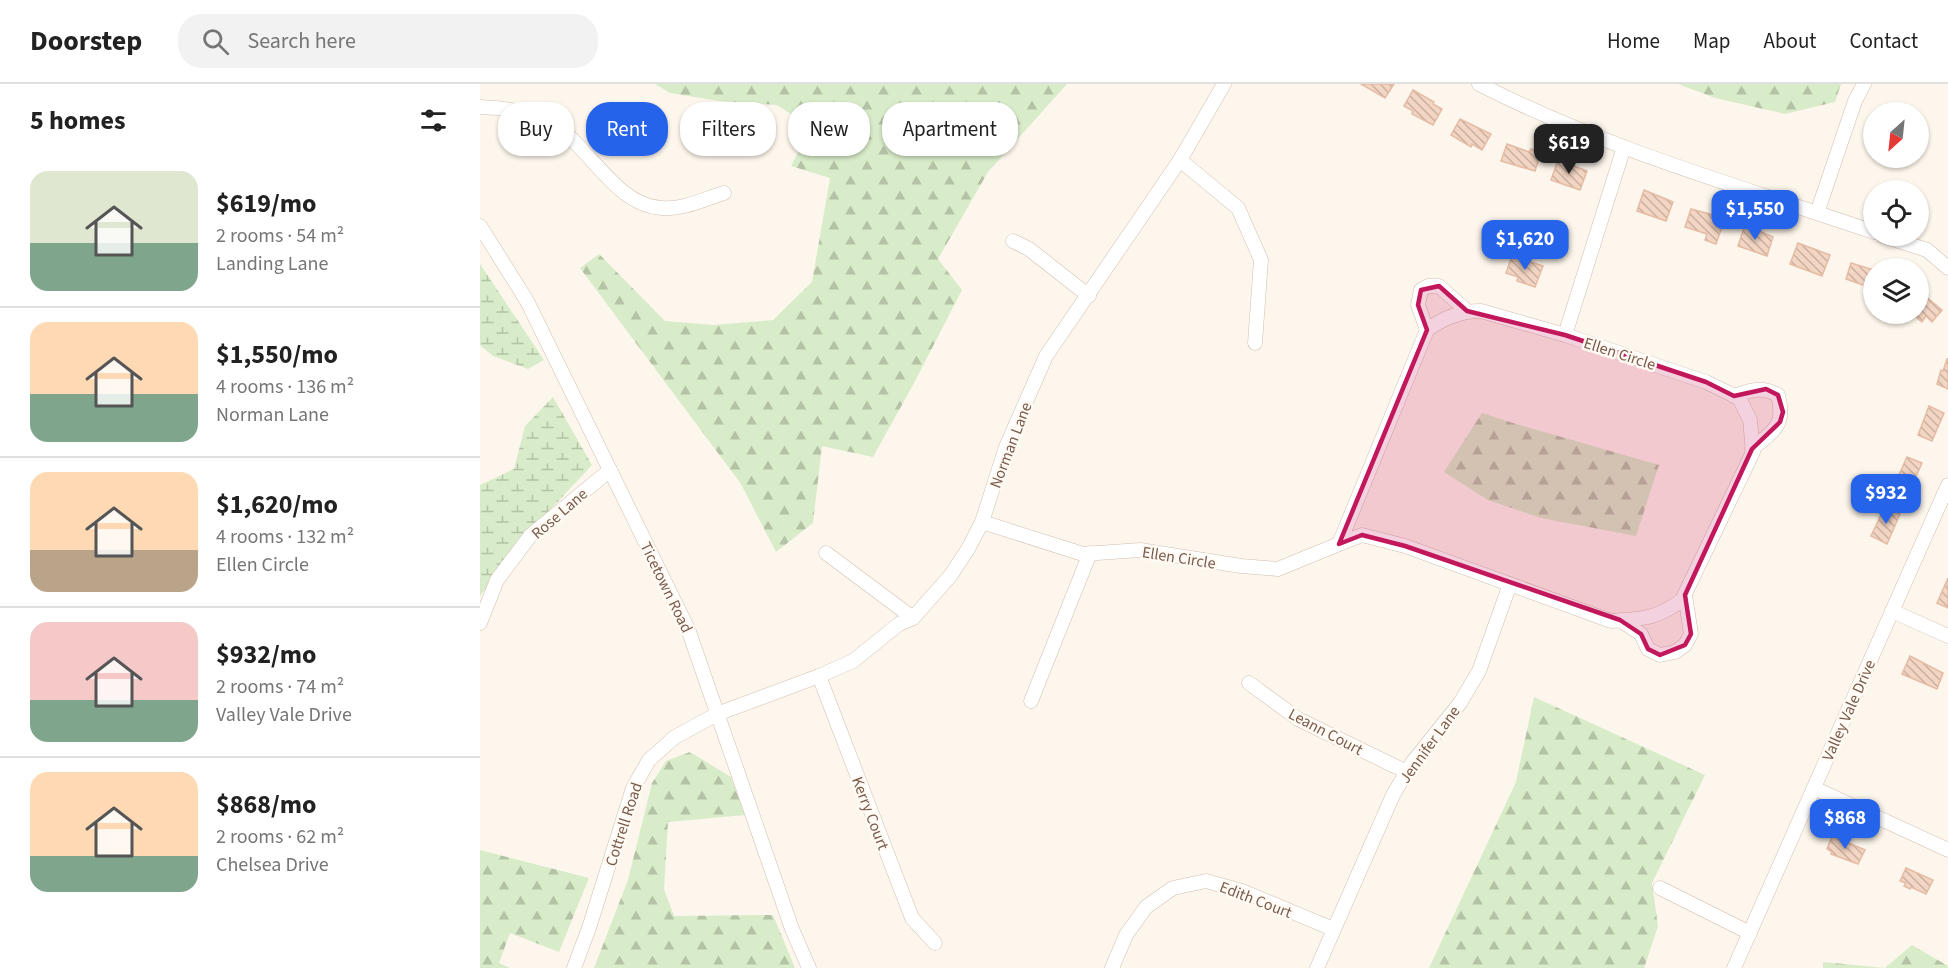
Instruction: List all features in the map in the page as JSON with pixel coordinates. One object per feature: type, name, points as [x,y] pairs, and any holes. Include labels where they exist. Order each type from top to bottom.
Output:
[{"type":"street","name":"Norman Lane","points":[[717,714],[853,661],[899,624],[913,618],[951,575],[982,522],[1006,447],[1046,356],[1180,160],[1224,84]]},
{"type":"street","points":[[1479,84],[1528,109],[1624,147],[1863,228]]},
{"type":"street","points":[[1818,213],[1856,101],[1864,84]]},
{"type":"street","points":[[480,108],[528,113],[557,126],[610,180],[640,204],[661,208],[680,207],[724,193]]},
{"type":"street","points":[[1565,334],[1624,147]]},
{"type":"street","points":[[1180,160],[1238,208],[1261,261],[1255,343]]},
{"type":"street","name":"Ticetown Road","points":[[480,226],[526,302],[688,628],[792,929],[809,968]]},
{"type":"street","points":[[1013,241],[1029,249],[1089,296]]},
{"type":"street","points":[[1914,246],[1927,250],[1948,268]]},
{"type":"street","points":[[1339,544],[1427,330],[1418,305],[1421,290],[1428,286],[1439,286],[1467,311]]},
{"type":"street","name":"Ellen Circle","points":[[1427,330],[1438,322],[1467,311],[1481,311],[1565,334],[1706,382],[1739,398],[1750,420],[1752,449]]},
{"type":"street","name":"Ellen Circle","points":[[982,522],[1083,554],[1140,550],[1221,563],[1278,569],[1362,535],[1406,546],[1611,621],[1640,619],[1665,613],[1682,600],[1752,449],[1779,422],[1783,412],[1778,395],[1766,389],[1734,396]]},
{"type":"street","name":"Rose Lane","points":[[480,623],[497,580],[530,536],[610,470]]},
{"type":"street","name":"Valley Vale Drive","points":[[1734,968],[1948,485]]},
{"type":"street","points":[[826,553],[913,618]]},
{"type":"street","points":[[1031,701],[1090,553]]},
{"type":"street","name":"Jennifer Lane","points":[[1317,968],[1380,823],[1407,772],[1460,703],[1479,671],[1510,584]]},
{"type":"street","name":"Ellen Circle","points":[[1620,620],[1641,634],[1648,649],[1660,655],[1675,652],[1685,645],[1691,634],[1685,595]]},
{"type":"street","points":[[1892,611],[1948,636]]},
{"type":"street","name":"Kerry Court","points":[[819,676],[912,918],[935,943]]},
{"type":"street","name":"Leann Court","points":[[1249,683],[1298,719],[1407,772]]},
{"type":"street","name":"Cottrell Road","points":[[574,968],[633,788],[641,772],[649,760],[675,737],[717,714]]},
{"type":"street","points":[[1814,788],[1948,850]]},
{"type":"street","name":"Edith Court","points":[[1112,968],[1126,935],[1146,907],[1173,888],[1206,881],[1242,891],[1333,929]]},
{"type":"street","points":[[1660,888],[1750,933]]},
{"type":"highlighted area","points":[[1439,286],[1467,311],[1565,335],[1706,382],[1734,396],[1766,389],[1778,395],[1783,412],[1780,422],[1752,449],[1685,595],[1691,634],[1685,645],[1660,655],[1648,649],[1641,634],[1620,620],[1405,546],[1362,535],[1339,544],[1427,330],[1418,305],[1421,290]]},
{"type":"green space","points":[[655,84],[1067,84],[1018,139],[1018,102],[882,102],[882,156],[1002,156],[988,172],[938,259],[962,290],[873,457],[822,446],[813,523],[776,552],[741,484],[580,268],[599,254],[665,321],[714,325],[773,320],[812,282],[830,178],[791,166],[796,156],[870,156],[870,102],[788,102],[788,112],[776,105],[776,102],[719,101],[670,93]]},
{"type":"green space","points":[[1678,84],[1841,84],[1835,102],[1785,114],[1715,98]]},
{"type":"green space","points":[[480,264],[544,360],[528,369],[493,356],[480,345]]},
{"type":"green space","points":[[553,397],[592,465],[524,538],[480,596],[480,485],[514,469],[525,426]]},
{"type":"green space","points":[[1482,413],[1659,465],[1636,536],[1541,518],[1488,500],[1444,472]]},
{"type":"green space","points":[[1534,697],[1705,775],[1652,883],[1658,926],[1644,968],[1429,968],[1516,782]]},
{"type":"green space","points":[[690,752],[731,777],[745,815],[668,822],[664,889],[674,916],[773,915],[795,968],[594,968],[628,880],[652,783],[666,761]]},
{"type":"green space","points":[[480,850],[589,878],[559,952],[510,933],[499,963],[510,968],[480,968]]},
{"type":"green space","points":[[1912,945],[1948,966],[1948,968],[1885,968]]},
{"type":"green space","points":[[1823,962],[1885,968],[1823,968]]},
{"type":"building","points":[[1361,84],[1394,84],[1385,98]]},
{"type":"building","points":[[1413,90],[1442,109],[1433,125],[1412,114],[1413,111],[1404,106]]},
{"type":"building","points":[[1460,119],[1491,134],[1482,150],[1472,144],[1471,147],[1451,135]]},
{"type":"building","points":[[1507,144],[1529,152],[1531,149],[1541,153],[1535,171],[1501,161]]},
{"type":"building","points":[[1558,160],[1587,171],[1580,190],[1551,180]]},
{"type":"building","points":[[1644,190],[1673,202],[1666,221],[1637,211]]},
{"type":"building","points":[[1691,209],[1725,218],[1716,244],[1705,240],[1707,234],[1685,227]]},
{"type":"building","points":[[1745,225],[1773,237],[1767,256],[1738,246]]},
{"type":"building","points":[[1798,243],[1830,255],[1822,276],[1790,264]]},
{"type":"building","points":[[1512,256],[1543,266],[1535,287],[1517,281],[1518,277],[1506,273]]},
{"type":"building","points":[[1851,263],[1863,267],[1863,285],[1846,279]]},
{"type":"building","points":[[1929,299],[1942,310],[1932,322],[1929,319]]},
{"type":"building","points":[[1948,359],[1948,389],[1937,384]]},
{"type":"building","points":[[1929,406],[1944,413],[1932,441],[1918,435]]},
{"type":"building","points":[[1907,457],[1922,463],[1909,492],[1894,486]]},
{"type":"building","points":[[1885,507],[1900,514],[1887,544],[1871,536]]},
{"type":"building","points":[[1948,578],[1948,608],[1937,603]]},
{"type":"building","points":[[1910,656],[1943,673],[1937,689],[1902,674]]},
{"type":"building","points":[[1832,836],[1865,850],[1858,864],[1831,854],[1832,852],[1827,849]]},
{"type":"building","points":[[1906,868],[1933,880],[1926,894],[1904,886],[1906,883],[1900,881]]}]
